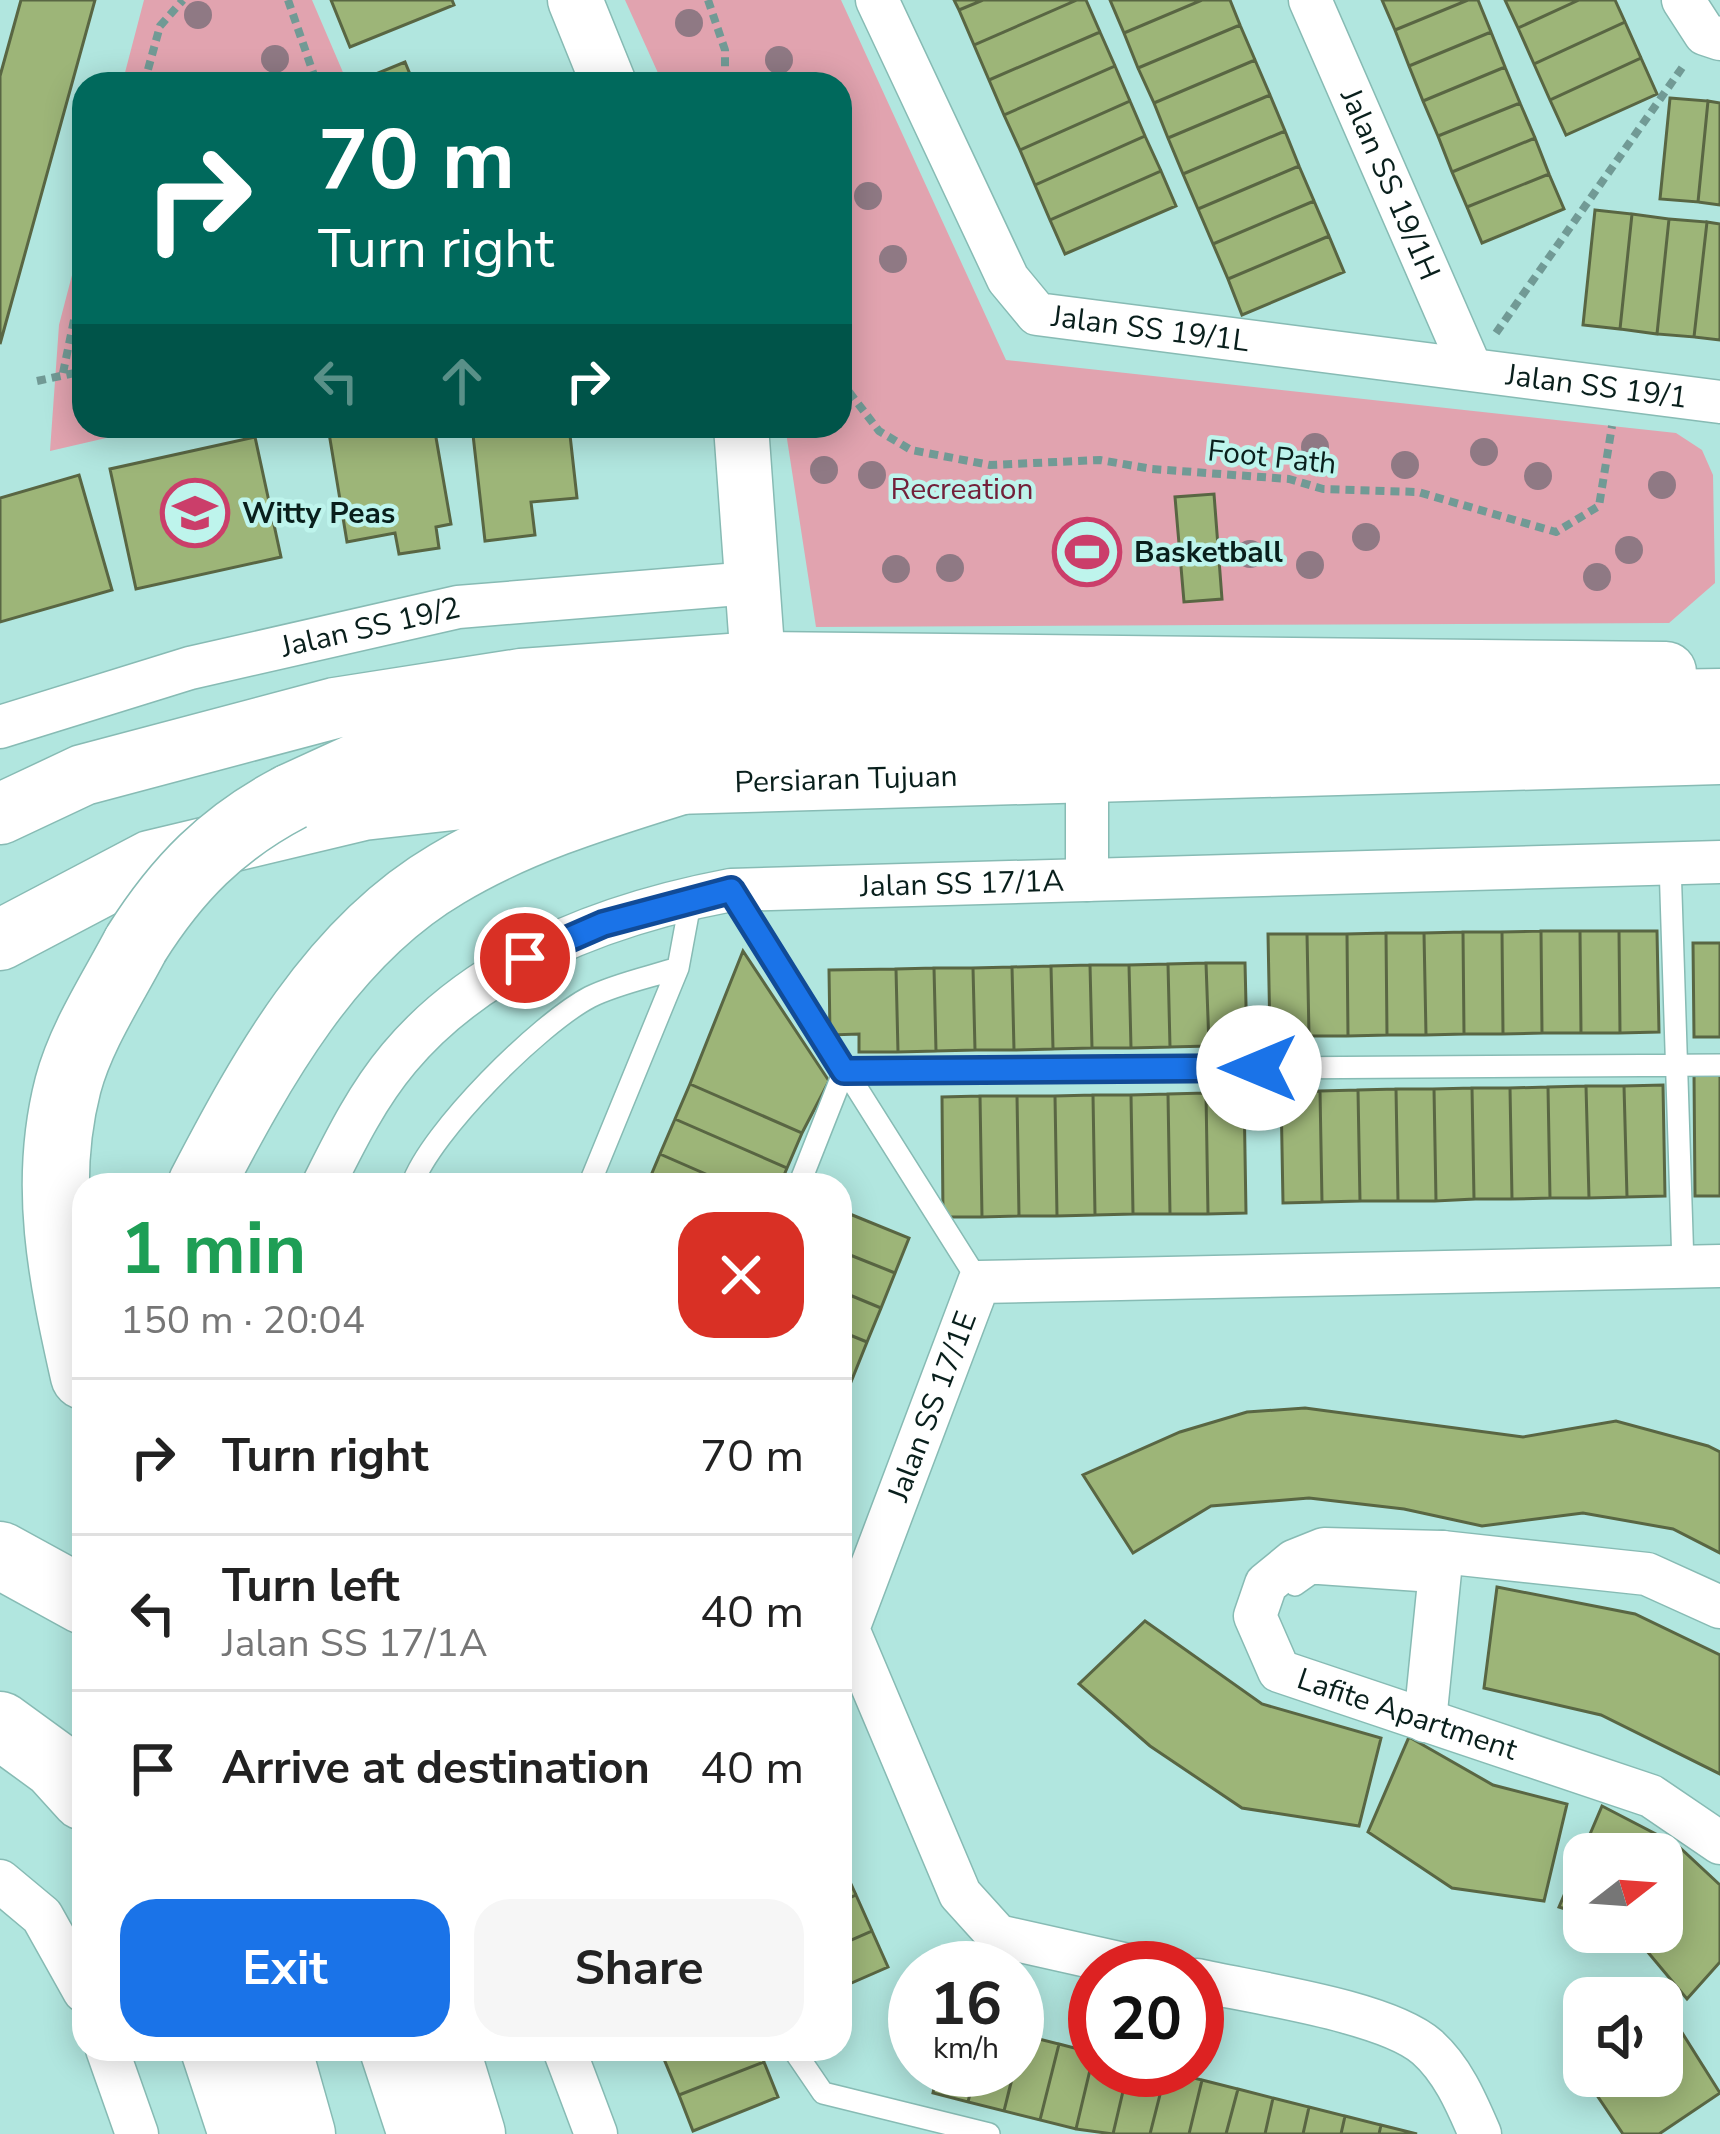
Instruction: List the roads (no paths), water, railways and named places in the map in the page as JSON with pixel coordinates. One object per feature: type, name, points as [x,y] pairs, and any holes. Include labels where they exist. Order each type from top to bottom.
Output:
[{"type":"highway","points":[[72,1316],[54,1226],[54,1156],[69,1081],[136,944],[171,889],[251,818],[361,764],[436,745],[522,734],[991,714],[1720,702]]},
{"type":"highway","points":[[207,1173],[264,1066],[322,988],[392,914],[446,874],[518,840],[581,812],[684,780]]},
{"type":"highway","points":[[0,1555],[72,1594]]},
{"type":"highway","points":[[0,1725],[55,1765],[72,1784]]},
{"type":"highway","points":[[218,2061],[242,2134]]},
{"type":"highway","points":[[281,2061],[302,2134]]},
{"type":"highway","points":[[397,2061],[422,2134]]},
{"type":"highway","points":[[450,2061],[472,2134]]},
{"type":"main road","points":[[0,814],[83,775],[335,708],[520,679],[758,662],[1720,673]]},
{"type":"main road","name":"Persiaran Tujuan","points":[[0,940],[150,861],[363,810],[684,780],[1720,754]]},
{"type":"street","points":[[575,0],[604,72]]},
{"type":"street","name":"Jalan SS 19/1L","points":[[877,0],[1008,279],[1037,314],[1471,370]]},
{"type":"street","name":"Jalan SS 19/1H","points":[[1310,0],[1471,370]]},
{"type":"street","name":"Jalan SS 19/1","points":[[1471,370],[1720,402]]},
{"type":"street","points":[[742,438],[758,662]]},
{"type":"street","name":"Jalan SS 19/2","points":[[0,727],[190,668],[458,608],[751,583]]},
{"type":"street","points":[[1087,770],[1087,880]]},
{"type":"street","name":"Jalan SS 17/1A","points":[[329,1173],[399,1058],[458,1001],[525,958],[603,924],[711,894],[1720,862]]},
{"type":"street","name":"Jalan SS 17/1E","points":[[852,1608],[979,1282],[1702,1265]]},
{"type":"street","name":"Lafite Apartment","points":[[1720,1607],[1647,1574],[1441,1567],[1324,1550],[1294,1561],[1266,1584],[1255,1616],[1260,1639],[1280,1671],[1651,1796],[1720,1843]]},
{"type":"street","points":[[1425,1721],[1441,1567]]},
{"type":"street","name":"Jalan SS 17/1E","points":[[852,1647],[960,1894],[998,1936],[1068,1952]]},
{"type":"street","points":[[0,1881],[42,1916],[72,1970]]},
{"type":"street","points":[[1224,1987],[1354,2016],[1426,2046],[1461,2090],[1480,2134]]},
{"type":"street","points":[[111,2061],[137,2134]]},
{"type":"street","points":[[569,2061],[596,2134]]},
{"type":"lane","points":[[1670,863],[1675,1066],[1702,1265]]},
{"type":"lane","points":[[594,1173],[711,894],[844,1071],[979,1282]]},
{"type":"lane","points":[[416,1173],[466,1105],[588,998],[678,968]]},
{"type":"lane","points":[[844,1071],[1720,1065]]},
{"type":"lane","points":[[804,1173],[844,1071]]},
{"type":"lane","points":[[802,2061],[824,2092],[988,2134]]},
{"type":"place","name":"Witty Peas","points":[[195,513]]},
{"type":"place","name":"Basketball","points":[[1087,552]]},
{"type":"park label","name":"Recreation","points":[[962,489]]}]
